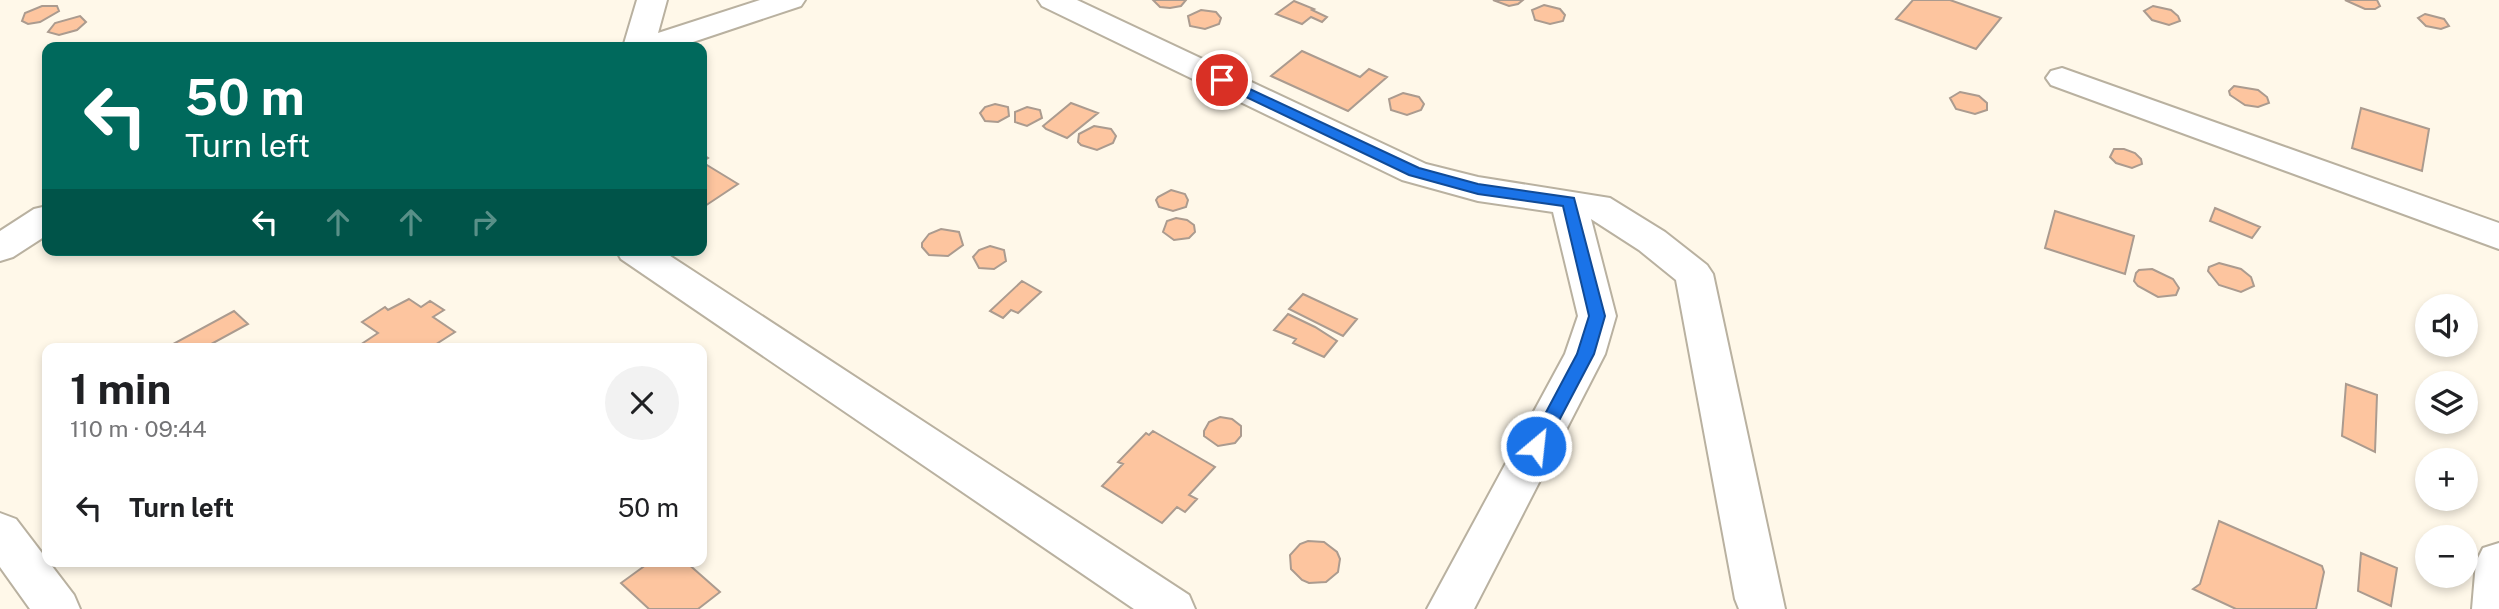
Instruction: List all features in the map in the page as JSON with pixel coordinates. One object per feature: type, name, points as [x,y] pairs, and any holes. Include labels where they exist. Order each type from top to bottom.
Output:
[{"type":"street","points":[[640,42],[652,0]]},
{"type":"street","points":[[662,42],[790,0]]},
{"type":"street","points":[[1053,0],[1414,172],[1478,189],[1597,206],[1652,241],[1694,274],[1762,609]]},
{"type":"street","points":[[2062,78],[2499,236]]},
{"type":"street","points":[[1450,609],[1585,354],[1597,316],[1569,202]]},
{"type":"street","points":[[0,248],[42,221]]},
{"type":"street","points":[[643,256],[1172,609]]},
{"type":"street","points":[[0,532],[57,609]]},
{"type":"street","points":[[2495,609],[2499,562]]},
{"type":"building","points":[[1153,0],[1186,0],[1181,6],[1170,8],[1160,7]]},
{"type":"building","points":[[1493,0],[1523,0],[1509,6]]},
{"type":"building","points":[[1913,0],[1950,0],[2001,18],[1976,49],[1896,19]]},
{"type":"building","points":[[2345,0],[2377,0],[2380,6],[2365,9]]},
{"type":"building","points":[[1294,1],[1327,17],[1322,22],[1311,17],[1302,24],[1276,14]]},
{"type":"building","points":[[1544,5],[1560,9],[1565,15],[1563,21],[1550,24],[1535,20],[1532,10]]},
{"type":"building","points":[[42,6],[57,6],[59,11],[40,22],[28,24],[22,21],[25,13]]},
{"type":"building","points":[[2153,6],[2171,10],[2180,21],[2169,25],[2152,20],[2144,11]]},
{"type":"building","points":[[1201,10],[1216,12],[1221,18],[1219,24],[1205,29],[1190,26],[1188,16]]},
{"type":"building","points":[[2425,14],[2444,19],[2449,26],[2441,29],[2426,26],[2418,18]]},
{"type":"building","points":[[80,16],[86,22],[77,30],[59,35],[48,32],[55,23]]},
{"type":"building","points":[[1302,51],[1360,77],[1369,69],[1387,77],[1348,111],[1271,76]]},
{"type":"building","points":[[2234,86],[2258,90],[2267,97],[2269,103],[2258,107],[2245,105],[2230,95],[2229,91]]},
{"type":"building","points":[[1960,92],[1979,96],[1987,103],[1987,110],[1975,114],[1956,109],[1950,98]]},
{"type":"building","points":[[1403,93],[1419,97],[1424,104],[1421,110],[1407,115],[1391,110],[1389,99]]},
{"type":"building","points":[[1071,103],[1098,113],[1067,138],[1043,126]]},
{"type":"building","points":[[995,104],[1008,107],[1009,116],[998,122],[985,121],[980,113],[985,107]]},
{"type":"building","points":[[1027,107],[1040,110],[1042,118],[1027,126],[1015,122],[1015,112]]},
{"type":"building","points":[[2361,108],[2429,129],[2422,171],[2352,148]]},
{"type":"building","points":[[1094,126],[1111,129],[1116,136],[1113,143],[1097,150],[1081,145],[1078,142],[1079,134]]},
{"type":"building","points":[[2114,149],[2135,153],[2142,164],[2132,168],[2116,163],[2110,157]]},
{"type":"building","points":[[707,165],[738,184],[707,205]]},
{"type":"building","points":[[1171,190],[1185,194],[1188,200],[1186,207],[1173,211],[1159,207],[1156,200],[1158,197]]},
{"type":"building","points":[[2215,208],[2260,227],[2252,238],[2210,221]]},
{"type":"building","points":[[2055,211],[2134,236],[2125,274],[2045,248]]},
{"type":"building","points":[[1176,218],[1187,220],[1194,225],[1195,232],[1189,238],[1174,240],[1163,232],[1167,221]]},
{"type":"building","points":[[941,229],[959,232],[963,245],[948,256],[929,255],[922,243],[929,234]]},
{"type":"building","points":[[990,246],[1004,250],[1006,261],[994,269],[979,268],[973,257],[979,250]]},
{"type":"building","points":[[2219,263],[2241,269],[2251,277],[2254,286],[2241,292],[2219,285],[2208,271],[2209,267]]},
{"type":"building","points":[[2152,269],[2173,279],[2179,288],[2176,295],[2158,297],[2138,286],[2134,281],[2136,273],[2139,270]]},
{"type":"building","points":[[1022,281],[1041,292],[1018,313],[1011,310],[1003,318],[990,311]]},
{"type":"building","points":[[1303,294],[1357,319],[1343,336],[1289,309]]},
{"type":"building","points":[[409,299],[421,307],[430,301],[444,310],[433,317],[455,332],[438,343],[363,343],[378,333],[362,322],[385,307],[388,310]]},
{"type":"building","points":[[234,311],[248,324],[213,343],[175,343]]},
{"type":"building","points":[[1288,314],[1337,341],[1324,357],[1293,343],[1296,339],[1274,330]]},
{"type":"building","points":[[2346,384],[2377,395],[2375,452],[2342,436]]},
{"type":"building","points":[[1220,417],[1232,419],[1241,426],[1241,436],[1235,443],[1218,446],[1204,436],[1209,422]]},
{"type":"building","points":[[1153,431],[1215,467],[1189,495],[1197,499],[1185,512],[1177,507],[1162,523],[1102,486],[1123,464],[1118,462],[1146,433],[1149,435]]},
{"type":"building","points":[[2219,521],[2322,566],[2324,572],[2316,609],[2236,609],[2193,589],[2200,584]]},
{"type":"building","points":[[1308,541],[1324,542],[1337,552],[1340,559],[1338,572],[1326,582],[1309,583],[1291,569],[1290,555],[1300,544]]},
{"type":"building","points":[[2361,553],[2397,568],[2391,606],[2358,591]]},
{"type":"building","points":[[643,567],[692,567],[720,592],[698,609],[649,609],[621,583]]},
{"type":"route","points":[[1222,80],[1414,172],[1478,189],[1569,202],[1597,316],[1585,354],[1536,446]]}]
